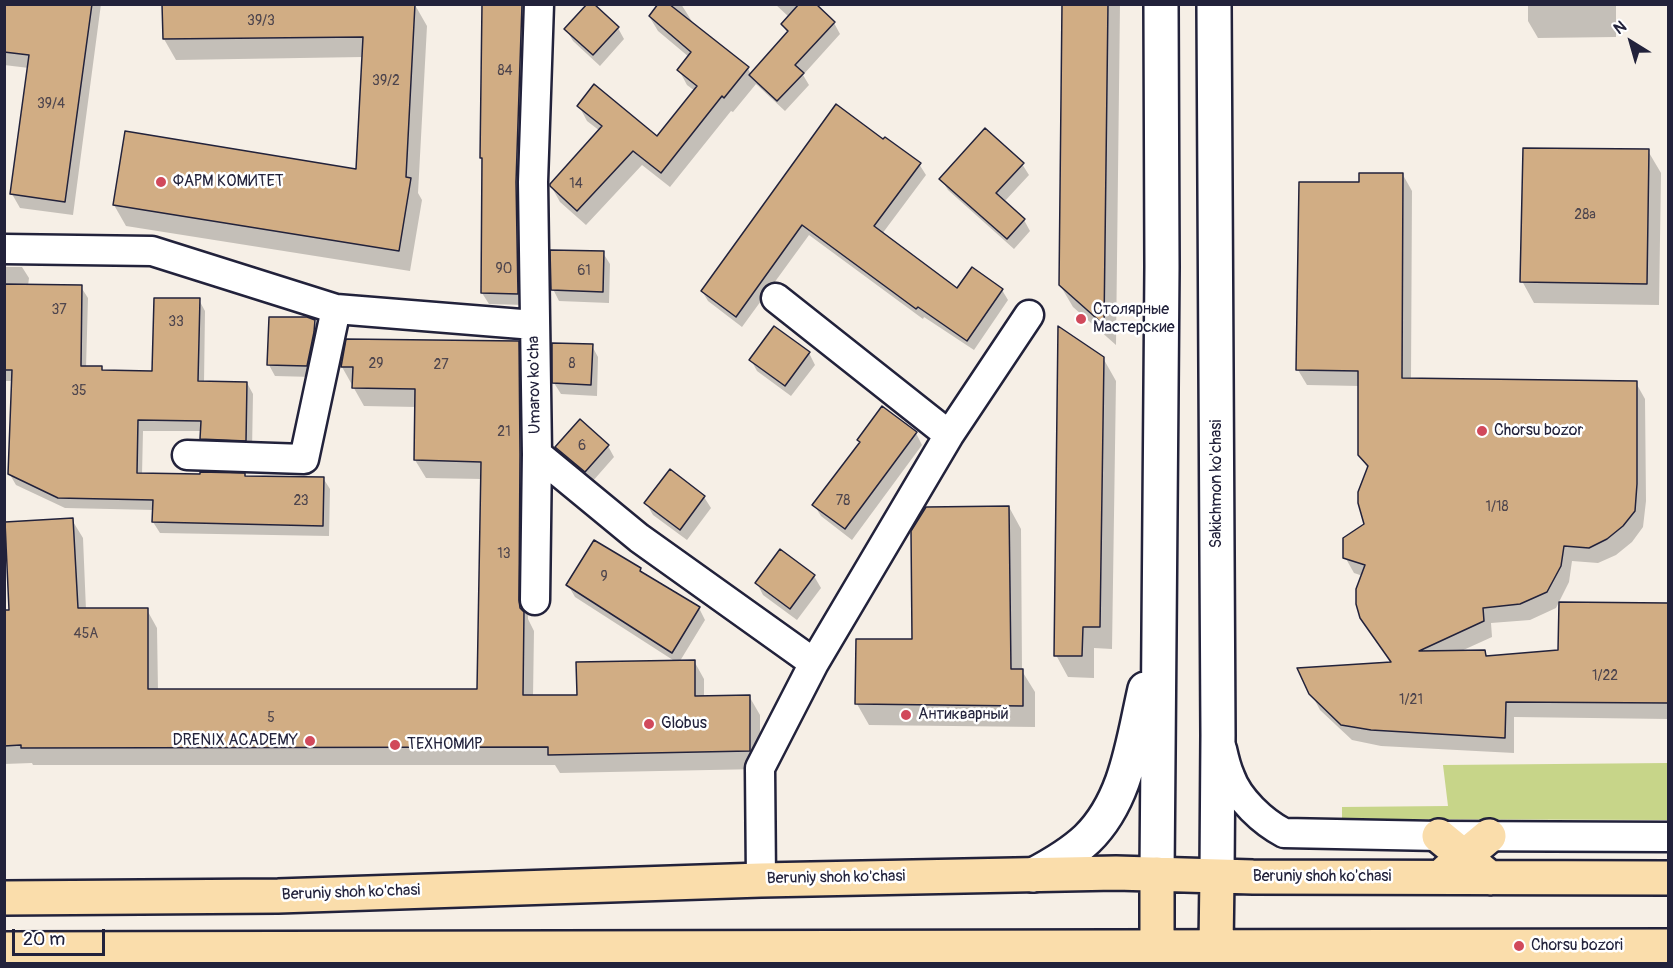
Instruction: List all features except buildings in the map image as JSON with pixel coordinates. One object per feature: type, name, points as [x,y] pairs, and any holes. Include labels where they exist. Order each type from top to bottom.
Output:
[{"type":"main road","points":[[1157,955],[1162,279],[1161,4]]},
{"type":"main road","name":"Sakichmon ko'chasi","points":[[1214,4],[1218,735],[1215,955]]},
{"type":"main road","points":[[1033,875],[1061,860],[1087,839],[1105,818],[1114,803],[1129,758],[1159,629]]},
{"type":"main road","points":[[1439,836],[1490,878]]},
{"type":"main road","points":[[1439,878],[1489,836]]},
{"type":"main road","name":"Beruniy shoh ko'chasi","points":[[4,898],[278,896],[761,880],[1033,875],[1668,878]]},
{"type":"main road","points":[[1330,963],[1371,946]]},
{"type":"main road","points":[[4,949],[920,947],[1215,955],[1371,946],[1668,946]]},
{"type":"main road","points":[[920,947],[975,963]]},
{"type":"street","name":"Umarov ko'cha","points":[[542,8],[533,182],[537,454],[639,538],[814,663]]},
{"type":"street","points":[[4,249],[152,251],[336,309],[534,325]]},
{"type":"street","points":[[776,298],[949,435]]},
{"type":"street","points":[[187,455],[304,459],[336,309]]},
{"type":"street","points":[[761,880],[760,768],[814,663],[949,435],[1029,315]]},
{"type":"street","points":[[535,600],[537,454]]},
{"type":"street","points":[[1218,735],[1230,778],[1243,799],[1266,821],[1284,833],[1668,837]]},
{"type":"green space","points":[[1668,763],[1668,820],[1342,819],[1342,807],[1448,806],[1443,765]]},
{"type":"place","name":"ФАРМ КОМИТЕТ","points":[[161,182]]},
{"type":"place","name":"Столярные Мастерские","points":[[1081,319]]},
{"type":"place","name":"Chorsu bozor","points":[[1482,431]]},
{"type":"place","name":"Антикварный","points":[[906,715]]},
{"type":"place","name":"Globus","points":[[649,724]]},
{"type":"place","name":"DRENIX ACADEMY","points":[[310,741]]},
{"type":"place","name":"ТЕХНОМИР","points":[[395,745]]},
{"type":"place","name":"Chorsu bozori","points":[[1519,946]]}]
